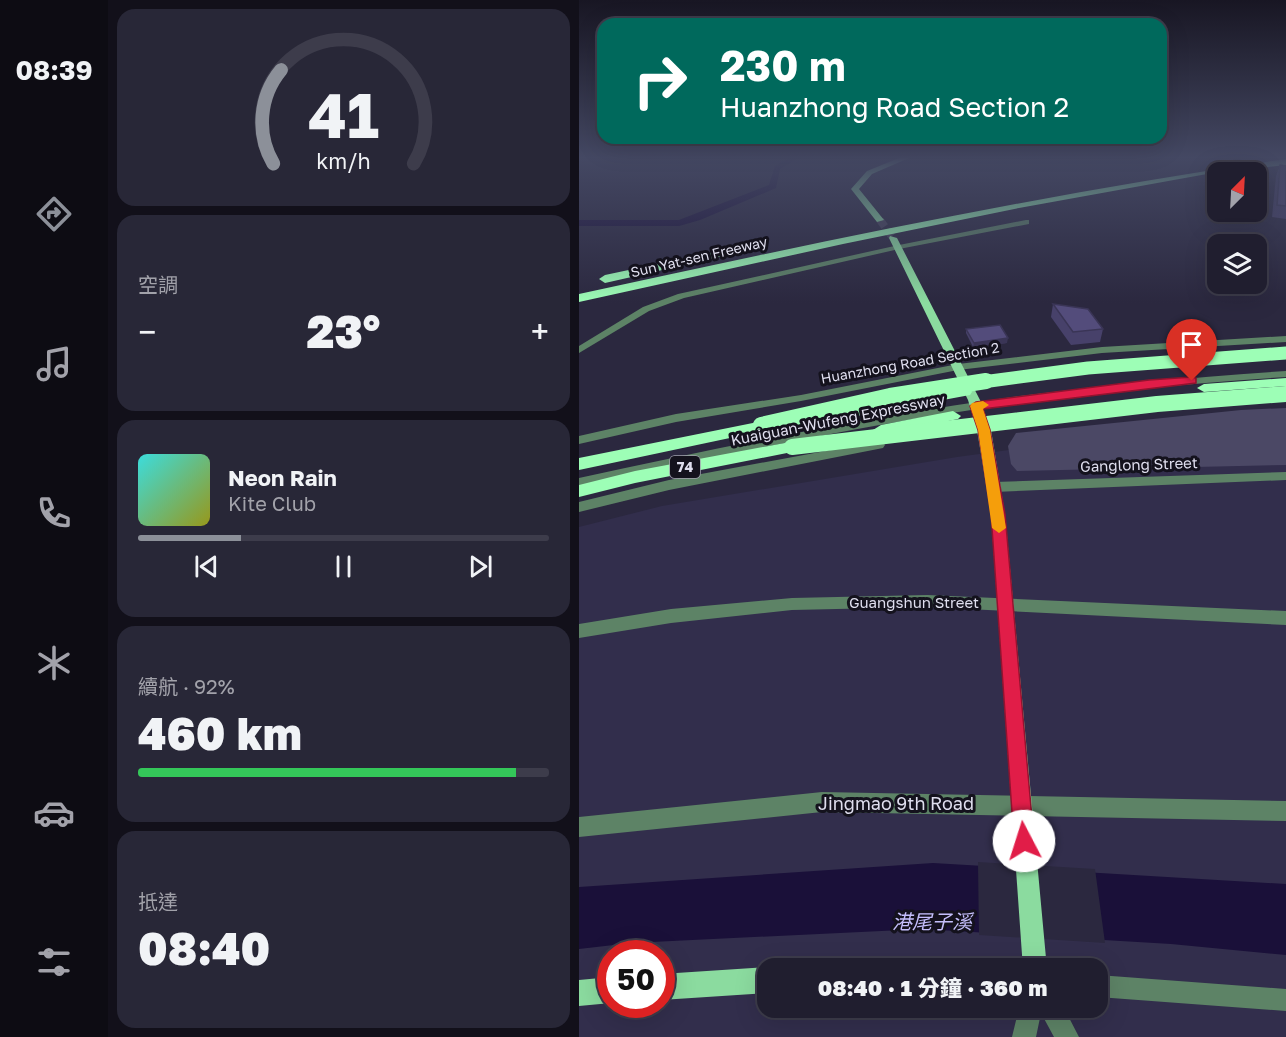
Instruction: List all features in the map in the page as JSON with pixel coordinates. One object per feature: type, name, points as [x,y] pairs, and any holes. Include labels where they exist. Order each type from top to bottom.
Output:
[{"type":"highway","points":[[899,217],[966,206]]},
{"type":"highway","name":"Sun Yat-sen Freeway","points":[[579,298],[906,226],[1015,206]]},
{"type":"highway","points":[[865,224],[884,220]]},
{"type":"highway","name":"Sun Yat-sen Freeway","points":[[590,283],[753,247]]},
{"type":"highway","points":[[761,425],[829,408],[957,384],[1063,371],[1286,353]]},
{"type":"highway","name":"Kuaiguan-Wufeng Expressway","points":[[579,464],[761,425],[858,412],[965,392],[1286,360]]},
{"type":"highway","name":"Kuaiguan-Wufeng Expressway","points":[[579,491],[635,477],[953,416],[1204,388],[1286,382]]},
{"type":"highway","points":[[792,447],[1157,404],[1286,394]]},
{"type":"main road","points":[[871,206],[884,220]]},
{"type":"main road","points":[[896,243],[975,403],[984,430],[994,487],[1034,958]]},
{"type":"main road","points":[[675,986],[757,981]]},
{"type":"main road","points":[[579,993],[597,991]]},
{"type":"street","points":[[579,350],[646,309],[681,296],[896,243],[1026,222]]},
{"type":"street","name":"Huanzhong Road Section 2","points":[[579,440],[676,418],[801,398],[958,367],[1102,350],[1286,339]]},
{"type":"street","points":[[579,476],[832,423],[975,403],[1286,372]]},
{"type":"street","points":[[579,507],[669,485],[862,447],[984,430],[1286,399]]},
{"type":"street","points":[[579,483],[892,417],[975,403]]},
{"type":"street","name":"Ganglong Street","points":[[994,487],[1286,476]]},
{"type":"street","name":"Guangshun Street","points":[[579,631],[671,616],[792,604],[927,601],[1286,618]]},
{"type":"street","name":"Jingmao 9th Road","points":[[579,827],[822,802],[1020,804],[1286,811]]},
{"type":"street","points":[[1108,987],[1286,1000]]},
{"type":"street","points":[[1024,1037],[1029,1018]]},
{"type":"street","points":[[1057,1018],[1067,1037]]},
{"type":"shaded area","points":[[1286,408],[1286,465],[1017,471],[1011,464],[1008,446],[1016,433],[1241,410]]},
{"type":"shaded area","points":[[1286,419],[1286,1037],[579,1037],[579,527],[662,506],[957,457]]},
{"type":"water","name":"港尾子溪","points":[[933,863],[1286,884],[1286,955],[1171,944],[923,929],[675,941],[597,940],[597,947],[579,949],[579,887]]},
{"type":"pier","points":[[978,862],[1095,869],[1105,943],[979,935]]},
{"type":"building","points":[[1053,304],[1088,309],[1103,329],[1073,332]]},
{"type":"building","points":[[1000,325],[1008,338],[974,343],[966,329]]},
{"type":"waterway","points":[[579,223],[679,223],[725,206]]},
{"type":"tunnel","points":[[880,220],[893,238]]},
{"type":"slow traffic","points":[[983,405],[976,406],[984,430],[999,528]]},
{"type":"route","points":[[1024,841],[998,514],[984,430],[976,406],[1149,384],[1192,381]]}]
